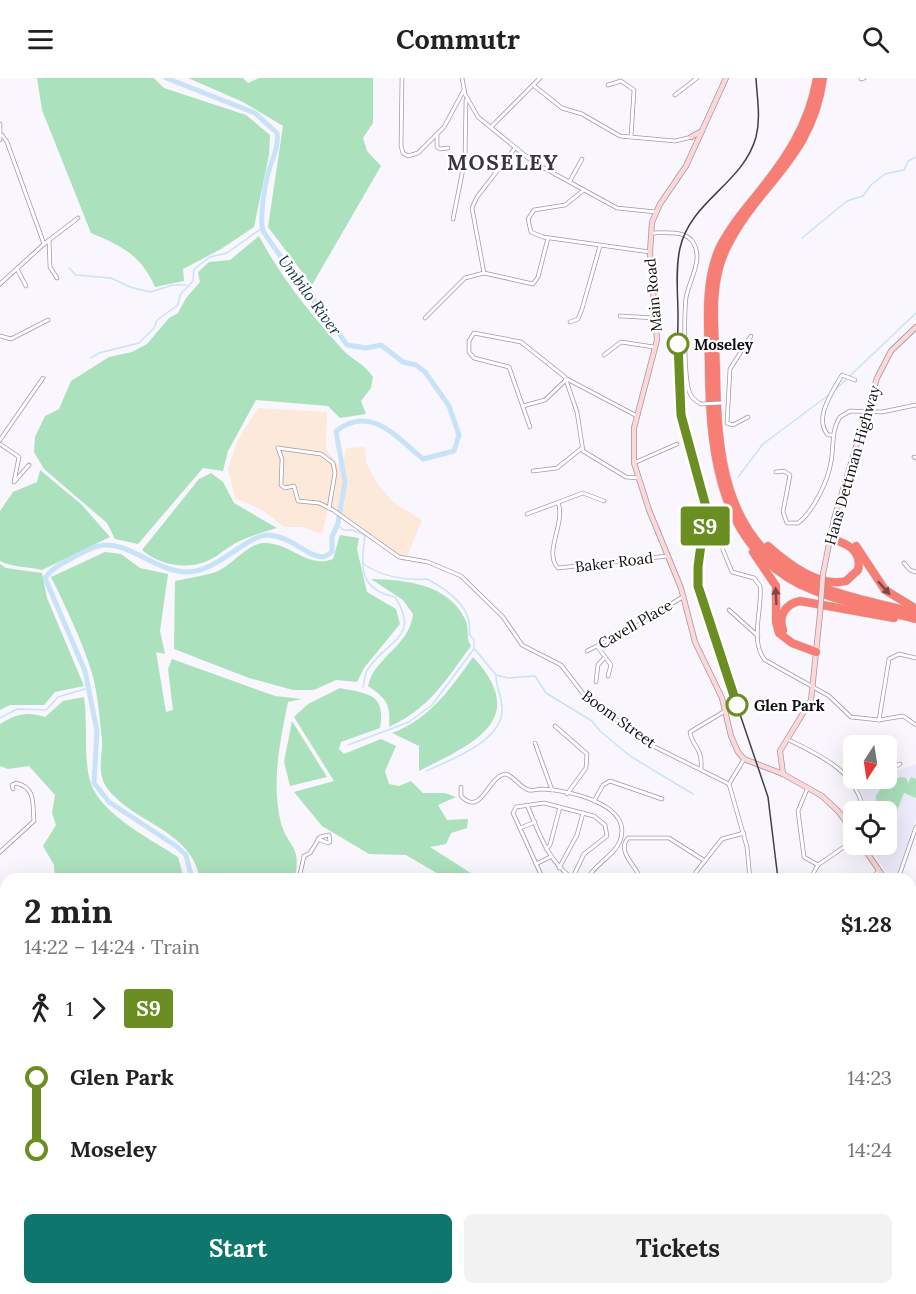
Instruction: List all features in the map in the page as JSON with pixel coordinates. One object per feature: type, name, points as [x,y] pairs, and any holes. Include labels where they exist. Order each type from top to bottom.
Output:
[{"type":"highway","points":[[816,650],[787,640],[777,628],[776,586],[732,519],[722,494],[711,428],[709,306],[711,273],[719,249],[733,225],[797,140],[810,110],[817,78]]},
{"type":"highway","points":[[823,78],[814,116],[799,148],[736,231],[718,272],[714,302],[717,436],[722,467],[733,499],[757,540],[794,574],[827,589],[916,610]]},
{"type":"highway","points":[[718,475],[734,515],[745,535],[784,575],[816,592],[916,621]]},
{"type":"highway","points":[[733,499],[757,534],[784,559],[827,581],[846,581],[858,570],[858,557],[851,547],[830,536]]},
{"type":"highway","points":[[830,536],[858,548],[885,590],[900,602],[916,610]]},
{"type":"highway","points":[[816,650],[793,640],[783,630],[782,616],[791,604],[805,602],[916,621]]},
{"type":"main road","name":"Main Road","points":[[726,78],[704,130],[681,175],[656,212],[650,233],[657,318],[656,347],[632,442],[638,478],[684,596],[695,642],[725,711],[732,740],[744,759]]},
{"type":"main road","points":[[691,137],[704,130]]},
{"type":"main road","name":"Hans Dettman Highway","points":[[787,739],[807,711],[813,689],[823,574],[830,536],[866,411],[887,357],[916,327]]},
{"type":"main road","points":[[783,774],[779,756],[787,739]]},
{"type":"main road","points":[[744,759],[783,774],[808,787],[828,800],[843,819]]},
{"type":"main road","points":[[869,855],[881,873]]},
{"type":"street","points":[[402,78],[400,106],[403,153],[408,156],[415,155],[437,134],[451,117],[464,90]]},
{"type":"street","points":[[462,78],[471,107],[490,127],[533,162],[617,208],[656,212]]},
{"type":"street","points":[[490,127],[540,78]]},
{"type":"street","points":[[675,95],[697,78]]},
{"type":"street","points":[[608,85],[621,81],[634,90],[631,137]]},
{"type":"street","points":[[533,85],[565,109],[582,114],[615,134],[675,141],[691,137],[700,138]]},
{"type":"street","points":[[453,219],[465,159],[467,98]]},
{"type":"street","points":[[465,108],[471,107]]},
{"type":"street","points":[[0,124],[2,135],[7,142],[44,244]]},
{"type":"street","points":[[437,134],[436,147],[440,150],[448,148]]},
{"type":"street","points":[[0,140],[2,135]]},
{"type":"street","points":[[484,273],[472,208],[477,197],[515,147]]},
{"type":"street","points":[[569,182],[582,159]]},
{"type":"street","points":[[584,190],[565,206],[538,208],[530,215],[528,222],[531,232],[600,246],[650,252]]},
{"type":"street","points":[[0,284],[44,244],[78,218]]},
{"type":"street","points":[[650,233],[684,235],[692,241],[698,259],[686,300],[689,393],[701,404],[728,403]]},
{"type":"street","points":[[425,318],[465,278],[484,273],[533,284],[538,277],[548,237]]},
{"type":"street","points":[[49,240],[50,267],[57,278]]},
{"type":"street","points":[[570,322],[578,319],[582,309],[600,246]]},
{"type":"street","points":[[17,269],[26,286]]},
{"type":"street","points":[[620,316],[657,318]]},
{"type":"street","points":[[0,336],[11,339],[48,320]]},
{"type":"street","points":[[530,427],[509,368],[471,355],[468,345],[474,333],[521,342],[567,379],[637,416]]},
{"type":"street","points":[[748,417],[729,425],[730,369],[751,336]]},
{"type":"street","points":[[604,355],[621,342],[656,347]]},
{"type":"street","points":[[834,435],[830,436],[824,431],[822,417],[842,375],[855,380]]},
{"type":"street","points":[[29,465],[14,482],[19,457],[0,442],[43,378]]},
{"type":"street","points":[[523,406],[545,400],[567,379]]},
{"type":"street","points":[[567,379],[577,412],[582,448],[590,457],[626,477],[638,478]]},
{"type":"street","points":[[776,472],[787,472],[790,475],[784,516],[788,523],[794,524],[806,514],[831,465],[836,423],[843,414],[866,411],[882,412],[916,405]]},
{"type":"street","points":[[634,464],[677,444]]},
{"type":"street","name":"Boom Street","points":[[331,509],[335,473],[333,463],[321,454],[278,448],[282,459],[281,485],[285,488],[295,487],[298,501],[319,502],[331,509],[343,516],[396,555],[435,564],[461,576],[503,617],[522,645],[557,663],[585,696],[651,745],[729,784]]},
{"type":"street","points":[[533,471],[557,468],[582,448]]},
{"type":"street","points":[[527,514],[583,493],[604,501]]},
{"type":"street","name":"Baker Road","points":[[558,502],[561,518],[553,562],[561,568],[668,556]]},
{"type":"street","points":[[722,539],[723,550],[732,572],[754,578],[760,586],[758,636],[762,657],[813,689],[829,696],[851,717],[879,720],[903,716],[916,725]]},
{"type":"street","points":[[904,563],[910,570],[916,572]]},
{"type":"street","name":"Cavell Place","points":[[587,651],[638,625],[684,596]]},
{"type":"street","points":[[729,610],[758,636]]},
{"type":"street","points":[[597,646],[612,667],[608,676]]},
{"type":"street","points":[[879,720],[889,659],[899,654],[916,658]]},
{"type":"street","points":[[596,682],[598,665],[605,657]]},
{"type":"street","points":[[701,769],[700,751],[690,737],[690,732],[725,711]]},
{"type":"street","points":[[555,726],[588,754],[586,768],[567,794]]},
{"type":"street","points":[[787,739],[834,763],[843,772]]},
{"type":"street","points":[[535,743],[552,790]]},
{"type":"street","points":[[744,759],[729,784],[744,833],[749,873]]},
{"type":"street","points":[[461,787],[459,792],[469,802],[478,802],[495,779],[503,774],[512,777],[527,790],[552,790],[607,806],[621,823],[621,837],[616,848],[594,867],[590,873]]},
{"type":"street","points":[[594,801],[603,785],[610,781],[662,799]]},
{"type":"street","points":[[0,852],[34,823],[31,792],[19,783],[13,784],[13,789]]},
{"type":"street","points":[[808,787],[798,811],[804,855],[818,865]]},
{"type":"street","points":[[540,873],[513,809],[544,802],[583,813],[601,821],[607,827],[608,834],[584,855],[575,873]]},
{"type":"street","points":[[527,805],[550,857],[565,873]]},
{"type":"street","points":[[546,849],[550,845],[560,807]]},
{"type":"street","points":[[559,868],[577,835],[583,813]]},
{"type":"street","points":[[520,828],[535,822]]},
{"type":"street","points":[[900,873],[916,827]]},
{"type":"street","points":[[698,873],[722,839],[744,833]]},
{"type":"street","points":[[300,873],[304,856],[310,853],[318,839],[327,834],[331,837],[329,843],[318,839]]},
{"type":"street","points":[[637,873],[623,851],[625,840],[630,838],[672,838],[705,861]]},
{"type":"street","points":[[813,873],[818,865],[843,848]]},
{"type":"street","points":[[536,864],[550,857]]},
{"type":"shaded area","points":[[258,408],[327,412],[326,449],[338,465],[344,460],[346,448],[365,447],[366,462],[377,483],[393,502],[422,520],[405,562],[328,509],[323,532],[319,533],[304,527],[284,527],[261,509],[235,498],[228,469],[238,440]]},
{"type":"shaded area","points":[[916,764],[916,818],[898,873],[887,873],[875,855],[897,855],[897,801],[864,801],[860,789],[897,789],[897,771]]},
{"type":"green space","points":[[37,78],[154,78],[164,88],[246,115],[270,135],[269,155],[254,227],[221,249],[183,269],[184,281],[155,287],[137,259],[121,247],[91,233],[42,110]]},
{"type":"green space","points":[[188,78],[243,78],[248,83],[259,78],[373,78],[373,123],[363,138],[367,151],[381,166],[312,285],[268,227],[283,126],[243,102]]},
{"type":"green space","points":[[259,236],[287,281],[308,309],[342,349],[373,377],[371,388],[361,401],[366,414],[340,418],[328,406],[256,400],[228,451],[223,471],[203,468],[138,544],[115,539],[107,523],[44,469],[34,452],[35,437],[45,416],[59,409],[71,381],[109,357],[132,352],[147,344],[169,318],[178,313],[186,298],[200,282],[198,272],[209,262],[230,260]]},
{"type":"green space","points":[[40,470],[81,504],[110,537],[42,570],[10,565],[0,561],[0,511],[13,492],[37,482]]},
{"type":"green space","points":[[211,473],[223,482],[234,503],[277,528],[245,539],[210,560],[194,565],[170,564],[148,555],[142,550],[199,479]]},
{"type":"green space","points":[[340,535],[359,538],[357,549],[367,592],[396,609],[400,624],[364,668],[357,682],[336,680],[314,690],[293,690],[249,678],[174,649],[175,581],[216,572],[251,547],[264,543],[283,547],[315,561],[333,559]]},
{"type":"green space","points":[[105,552],[121,554],[140,568],[168,574],[160,631],[165,654],[156,652],[166,712],[173,710],[168,669],[172,659],[275,696],[302,699],[288,702],[277,777],[278,808],[284,831],[296,853],[295,873],[198,873],[195,862],[174,838],[118,800],[107,788],[101,770],[102,739],[93,678],[78,635],[51,577]]},
{"type":"green space","points":[[0,564],[6,568],[42,573],[47,598],[84,686],[55,692],[44,705],[10,705],[0,710]]},
{"type":"green space","points":[[371,579],[425,586],[448,598],[458,607],[465,619],[471,646],[426,702],[403,720],[389,727],[386,702],[368,686],[377,667],[406,635],[413,614],[403,600]]},
{"type":"green space","points":[[473,657],[490,679],[497,698],[496,714],[488,728],[474,740],[419,771],[419,746],[392,733],[417,720],[438,702]]},
{"type":"green space","points":[[340,688],[373,697],[380,708],[380,728],[341,742],[339,749],[344,754],[381,739],[396,746],[385,771],[389,784],[399,786],[411,781],[423,793],[445,793],[456,797],[438,805],[447,820],[468,819],[467,828],[451,833],[446,844],[430,847],[471,873],[437,873],[406,855],[369,854],[322,826],[294,792],[334,781],[294,717],[308,704]]},
{"type":"green space","points":[[84,697],[87,764],[91,784],[97,795],[129,826],[178,857],[182,873],[55,873],[54,865],[43,846],[56,825],[52,813],[55,795],[29,766],[8,769],[0,766],[0,724],[21,714],[45,717],[63,701]]},
{"type":"green space","points":[[292,721],[327,777],[290,786],[284,762]]},
{"type":"green space","points":[[911,777],[916,779],[916,798],[904,793],[897,811],[897,801],[876,801],[880,789],[897,789],[897,778],[906,778],[908,783]]},
{"type":"waterway","name":"Umbilo River","points":[[166,78],[255,113],[277,133],[276,147],[267,176],[263,200],[263,231],[347,345],[366,348],[381,345],[403,362],[416,365],[425,372],[449,406],[459,435],[454,451],[423,459],[394,434],[372,422],[361,421],[336,431],[345,482],[338,523],[332,537],[332,552],[324,557],[312,554],[285,539],[269,535],[251,540],[210,566],[187,572],[165,568],[125,549],[104,545],[62,563],[45,578],[85,671],[97,731],[94,783],[109,802],[186,855],[190,873]]},
{"type":"waterway","points":[[802,238],[847,201],[863,196],[871,185],[885,174],[904,170],[908,161],[916,157]]},
{"type":"waterway","points":[[91,358],[99,353],[139,343],[154,328],[157,320],[178,305],[180,295],[193,281],[194,269],[210,257],[227,253],[262,228]]},
{"type":"waterway","points":[[69,268],[76,275],[111,278],[130,287],[150,292],[173,285],[186,285]]},
{"type":"waterway","points":[[834,391],[916,313]]},
{"type":"waterway","points":[[738,477],[763,444],[830,394]]},
{"type":"waterway","points":[[337,525],[344,530],[352,530],[365,535],[363,567],[368,582],[374,588],[395,597],[405,621],[399,637],[367,671],[363,687]]},
{"type":"waterway","points":[[362,563],[393,577],[427,579],[451,594],[467,616],[469,634],[474,640],[474,648],[496,675],[508,678],[535,676],[546,693],[592,721],[600,731],[630,756],[693,794]]},
{"type":"waterway","points":[[348,745],[409,722],[432,705],[474,649]]},
{"type":"waterway","points":[[426,771],[474,748],[494,730],[500,720],[502,708],[496,676]]},
{"type":"waterway","points":[[0,718],[17,709],[46,710],[58,697],[88,688]]},
{"type":"railway","points":[[756,78],[758,122],[756,137],[749,153],[740,167],[695,217],[686,231],[680,248],[677,273],[677,382],[682,421],[705,498],[706,520],[699,575],[701,599],[768,797],[777,873]]},
{"type":"train","name":"S9","points":[[678,344],[681,415],[706,507],[699,554],[698,586],[737,705]]},
{"type":"place","name":"Moseley","points":[[678,344]]},
{"type":"place","name":"Glen Park","points":[[737,705]]},
{"type":"district","name":"MOSELEY","points":[[503,162]]}]
